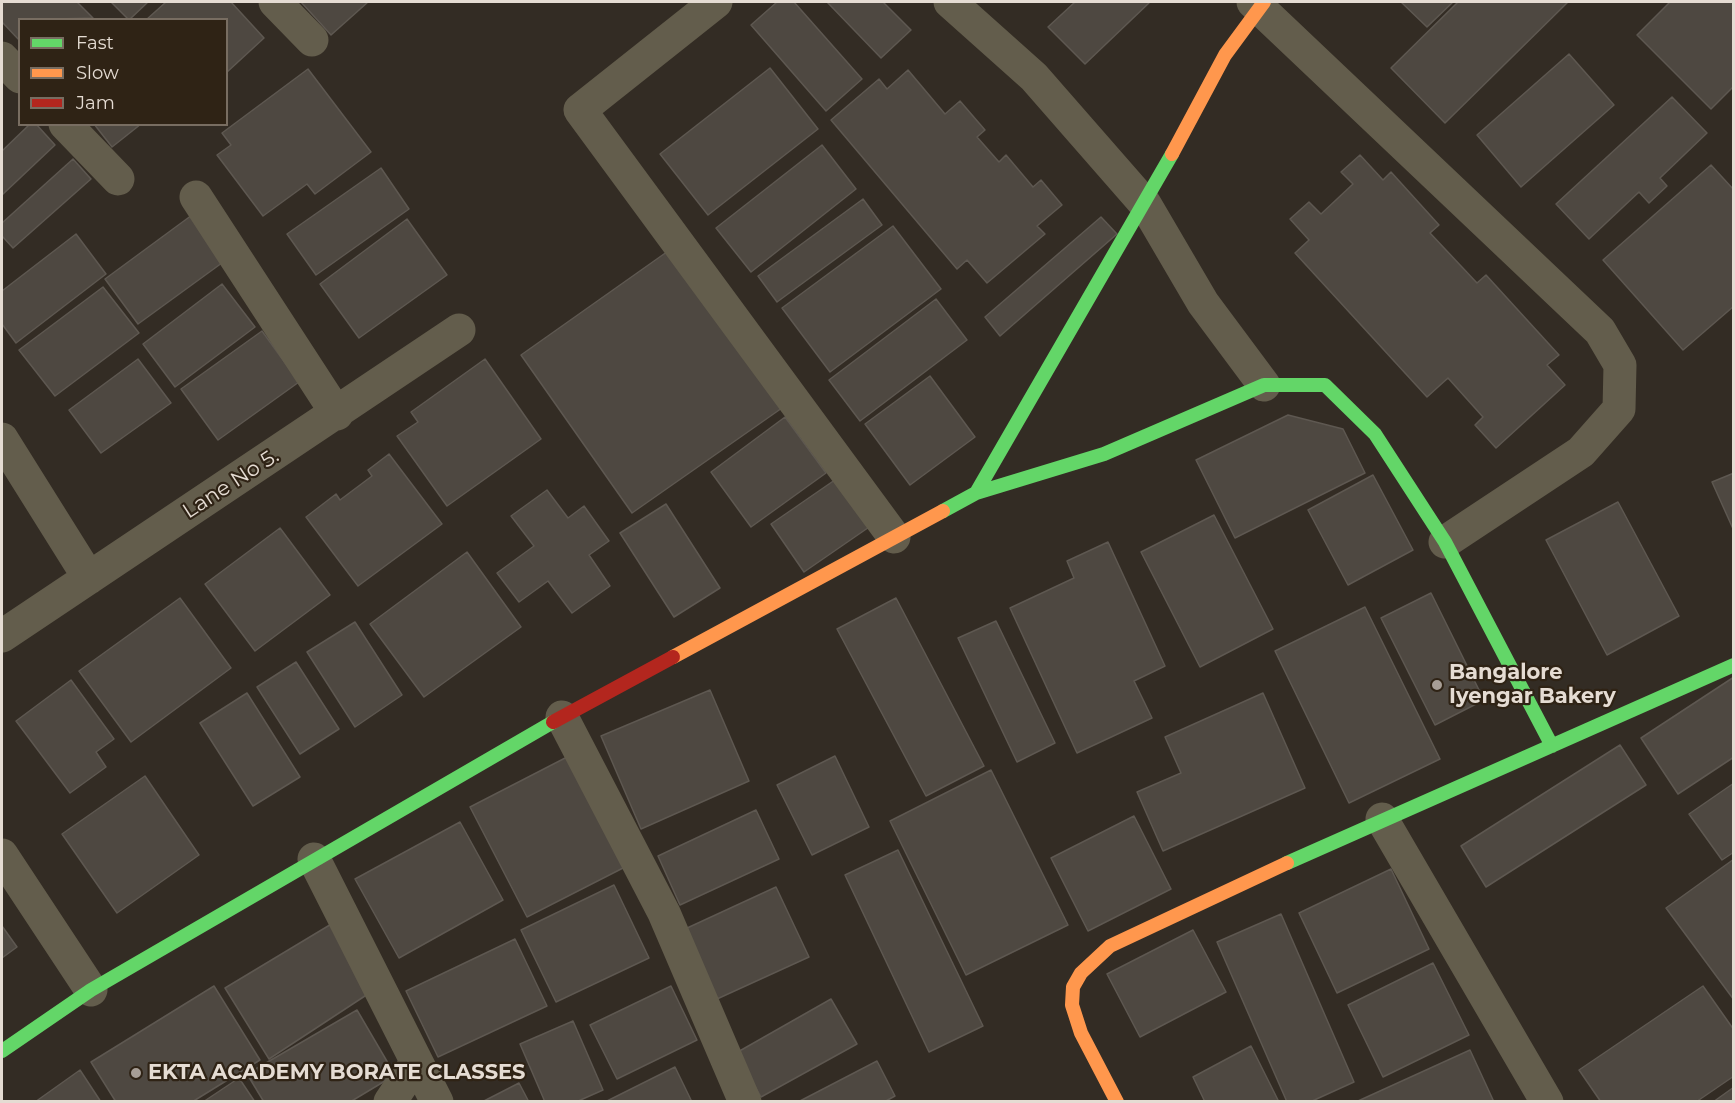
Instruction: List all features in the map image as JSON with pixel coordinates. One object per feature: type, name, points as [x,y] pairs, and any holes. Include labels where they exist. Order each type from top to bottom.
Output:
[{"type":"street","points":[[275,2],[312,40]]},
{"type":"street","points":[[716,2],[580,110],[894,537]]},
{"type":"street","points":[[950,2],[1034,77],[1145,204],[1203,303],[1264,385]]},
{"type":"street","points":[[976,493],[1145,204],[1225,55],[1259,4],[1600,331],[1620,365],[1619,409],[1581,452],[1445,542]]},
{"type":"street","points":[[2,58],[18,75]]},
{"type":"street","points":[[68,126],[118,179]]},
{"type":"street","points":[[196,197],[337,414]]},
{"type":"street","name":"Lane No 5.","points":[[2,636],[337,414],[459,330]]},
{"type":"street","points":[[2,1051],[91,990],[314,859],[562,717],[976,493],[1104,454],[1264,385],[1325,385],[1375,434],[1445,542],[1552,746]]},
{"type":"street","points":[[2,439],[89,578]]},
{"type":"street","points":[[1116,1101],[1075,1018],[1071,996],[1080,975],[1093,959],[1110,946],[1383,819],[1734,665]]},
{"type":"street","points":[[562,717],[664,913],[745,1101]]},
{"type":"street","points":[[1383,819],[1547,1101]]},
{"type":"street","points":[[2,855],[91,990]]},
{"type":"street","points":[[314,859],[437,1101]]},
{"type":"street","points":[[390,1101],[416,1063]]},
{"type":"building","points":[[2,2],[77,2],[93,18],[18,18],[18,39],[2,22]]},
{"type":"building","points":[[111,2],[148,2],[131,18],[127,18]]},
{"type":"building","points":[[166,2],[231,2],[264,38],[228,71],[228,18],[148,18]]},
{"type":"building","points":[[301,2],[368,2],[331,35]]},
{"type":"building","points":[[777,2],[794,2],[862,79],[826,111],[751,25]]},
{"type":"building","points":[[827,2],[883,2],[911,30],[881,58]]},
{"type":"building","points":[[1075,2],[1150,2],[1085,64],[1048,27]]},
{"type":"building","points":[[1401,2],[1453,2],[1427,27]]},
{"type":"building","points":[[1458,2],[1568,2],[1445,123],[1391,68]]},
{"type":"building","points":[[1670,2],[1734,2],[1734,86],[1711,109],[1637,35]]},
{"type":"building","points":[[1569,54],[1614,105],[1521,187],[1477,135]]},
{"type":"building","points":[[770,68],[818,129],[708,215],[660,154]]},
{"type":"building","points":[[308,69],[371,152],[315,194],[307,184],[263,216],[217,155],[231,145],[222,133]]},
{"type":"building","points":[[908,70],[945,114],[960,101],[985,130],[977,137],[999,162],[1006,155],[1033,187],[1041,180],[1062,205],[1037,226],[1045,234],[987,283],[967,260],[957,269],[831,120],[879,79],[887,89]]},
{"type":"building","points":[[1672,97],[1707,133],[1660,178],[1667,186],[1649,203],[1639,192],[1589,239],[1556,204]]},
{"type":"building","points":[[28,126],[38,126],[55,145],[2,195],[2,151]]},
{"type":"building","points":[[96,126],[138,126],[112,147]]},
{"type":"building","points":[[822,145],[856,189],[751,272],[716,228]]},
{"type":"building","points":[[1360,155],[1383,180],[1391,172],[1439,225],[1430,233],[1477,283],[1486,275],[1559,355],[1547,365],[1565,385],[1496,448],[1475,425],[1483,417],[1448,378],[1427,397],[1295,253],[1309,240],[1290,219],[1309,202],[1321,214],[1353,184],[1341,172]]},
{"type":"building","points":[[73,159],[91,179],[13,248],[2,236],[2,223]]},
{"type":"building","points":[[1711,165],[1734,190],[1734,306],[1683,350],[1603,260]]},
{"type":"building","points":[[381,168],[409,209],[316,275],[287,234]]},
{"type":"building","points":[[863,199],[882,225],[777,302],[758,276]]},
{"type":"building","points":[[192,215],[226,260],[138,324],[105,279]]},
{"type":"building","points":[[1101,217],[1117,234],[1000,336],[985,317]]},
{"type":"building","points":[[407,219],[447,275],[359,338],[320,284]]},
{"type":"building","points":[[893,226],[941,289],[830,372],[782,308]]},
{"type":"building","points":[[76,234],[106,274],[16,343],[2,324],[2,291]]},
{"type":"building","points":[[671,249],[782,408],[632,513],[521,355]]},
{"type":"building","points":[[222,284],[255,327],[175,387],[143,344]]},
{"type":"building","points":[[103,287],[139,333],[55,396],[19,350]]},
{"type":"building","points":[[936,299],[967,340],[860,421],[829,380]]},
{"type":"building","points":[[262,331],[299,382],[218,440],[181,389]]},
{"type":"building","points":[[138,359],[171,403],[101,453],[69,410]]},
{"type":"building","points":[[485,359],[541,439],[447,506],[397,436],[418,422],[411,412]]},
{"type":"building","points":[[930,376],[975,437],[910,485],[865,424]]},
{"type":"building","points":[[1288,415],[1343,429],[1365,473],[1235,538],[1196,460]]},
{"type":"building","points":[[785,417],[826,473],[751,527],[711,472]]},
{"type":"building","points":[[389,454],[442,524],[358,586],[306,517],[336,494],[340,500],[372,476],[368,470]]},
{"type":"building","points":[[1734,473],[1734,531],[1712,482]]},
{"type":"building","points":[[842,475],[875,523],[804,572],[771,524]]},
{"type":"building","points":[[1373,475],[1413,550],[1348,585],[1308,510]]},
{"type":"building","points":[[547,490],[568,518],[584,506],[609,541],[589,555],[610,586],[572,613],[548,581],[519,602],[497,573],[534,546],[511,516]]},
{"type":"building","points":[[1618,502],[1679,616],[1607,655],[1546,540]]},
{"type":"building","points":[[666,504],[720,588],[674,617],[620,533]]},
{"type":"building","points":[[1214,515],[1273,629],[1200,667],[1141,552]]},
{"type":"building","points":[[280,528],[330,595],[255,651],[205,584]]},
{"type":"building","points":[[1108,542],[1165,666],[1134,681],[1152,718],[1077,753],[1010,608],[1074,578],[1067,561]]},
{"type":"building","points":[[467,552],[521,627],[424,697],[370,624]]},
{"type":"building","points":[[1431,593],[1484,700],[1435,725],[1381,618]]},
{"type":"building","points":[[180,598],[231,668],[131,742],[79,671]]},
{"type":"building","points":[[896,598],[984,766],[926,796],[837,629]]},
{"type":"building","points":[[1365,607],[1440,759],[1349,803],[1275,651]]},
{"type":"building","points":[[996,621],[1055,743],[1017,762],[958,638]]},
{"type":"building","points":[[355,622],[402,695],[355,727],[307,652]]},
{"type":"building","points":[[296,662],[339,729],[300,754],[257,687]]},
{"type":"building","points":[[1734,677],[1734,757],[1678,794],[1641,738]]},
{"type":"building","points":[[71,680],[114,739],[96,752],[106,767],[70,793],[16,721]]},
{"type":"building","points":[[710,690],[749,781],[641,829],[601,736]]},
{"type":"building","points":[[247,693],[300,777],[253,806],[200,723]]},
{"type":"building","points":[[1263,693],[1305,788],[1163,851],[1137,792],[1181,773],[1165,737]]},
{"type":"building","points":[[1620,745],[1646,785],[1486,887],[1461,846]]},
{"type":"building","points":[[569,756],[625,867],[527,917],[470,807]]},
{"type":"building","points":[[835,756],[869,827],[812,855],[777,785]]},
{"type":"building","points":[[991,770],[1068,925],[966,975],[890,821]]},
{"type":"building","points":[[145,776],[199,855],[117,913],[62,834]]},
{"type":"building","points":[[1734,783],[1734,852],[1722,860],[1689,814]]},
{"type":"building","points":[[756,810],[779,859],[680,905],[658,856]]},
{"type":"building","points":[[1134,816],[1171,889],[1088,931],[1051,858]]},
{"type":"building","points":[[460,822],[503,900],[399,958],[355,879]]},
{"type":"building","points":[[898,850],[983,1026],[929,1052],[845,875]]},
{"type":"building","points":[[1734,859],[1734,1000],[1666,908]]},
{"type":"building","points":[[1391,869],[1429,949],[1337,993],[1299,913]]},
{"type":"building","points":[[614,885],[649,958],[556,1002],[521,930]]},
{"type":"building","points":[[776,887],[809,957],[717,999],[685,929]]},
{"type":"building","points":[[1281,914],[1354,1082],[1310,1102],[1287,1102],[1217,942]]},
{"type":"building","points":[[338,920],[371,992],[269,1059],[225,988]]},
{"type":"building","points":[[2,926],[17,947],[2,958]]},
{"type":"building","points":[[1193,930],[1226,992],[1140,1037],[1107,974]]},
{"type":"building","points":[[515,939],[547,1006],[438,1057],[406,991]]},
{"type":"building","points":[[1433,963],[1469,1035],[1383,1077],[1348,1005]]},
{"type":"building","points":[[214,986],[260,1060],[192,1102],[116,1102],[91,1062]]},
{"type":"building","points":[[671,986],[697,1040],[617,1079],[590,1025]]},
{"type":"building","points":[[1703,986],[1734,1030],[1734,1076],[1696,1102],[1601,1102],[1579,1070]]},
{"type":"building","points":[[831,999],[857,1044],[761,1097],[736,1053]]},
{"type":"building","points":[[357,1010],[395,1075],[350,1102],[264,1102],[247,1074]]},
{"type":"building","points":[[573,1021],[603,1090],[576,1102],[545,1102],[520,1044]]},
{"type":"building","points":[[1251,1046],[1279,1102],[1205,1102],[1193,1077]]},
{"type":"building","points":[[1470,1050],[1494,1102],[1358,1101]]},
{"type":"building","points":[[877,1061],[895,1096],[884,1102],[798,1102]]},
{"type":"building","points":[[675,1067],[692,1102],[605,1102]]},
{"type":"building","points":[[80,1070],[101,1102],[35,1102]]},
{"type":"building","points":[[239,1078],[255,1102],[203,1102]]},
{"type":"building","points":[[519,1083],[529,1102],[482,1102]]},
{"type":"building","points":[[1734,1087],[1734,1102],[1713,1102]]},
{"type":"traffic: fast","points":[[943,511],[976,493],[1172,154]]},
{"type":"traffic: fast","points":[[976,493],[1104,454],[1264,385],[1325,385],[1375,434],[1445,542],[1552,746]]},
{"type":"traffic: fast","points":[[1287,863],[1734,665]]},
{"type":"traffic: fast","points":[[2,1051],[91,990],[553,722]]},
{"type":"traffic: slow","points":[[1172,154],[1225,55],[1264,2]]},
{"type":"traffic: slow","points":[[673,657],[943,511]]},
{"type":"traffic: slow","points":[[1117,1102],[1081,1033],[1072,1005],[1073,987],[1081,973],[1110,946],[1287,863]]},
{"type":"traffic: jam","points":[[553,722],[673,657]]},
{"type":"place","name":"Bangalore Iyengar Bakery","points":[[1437,685]]},
{"type":"place","name":"EKTA ACADEMY BORATE CLASSES","points":[[136,1073]]}]
